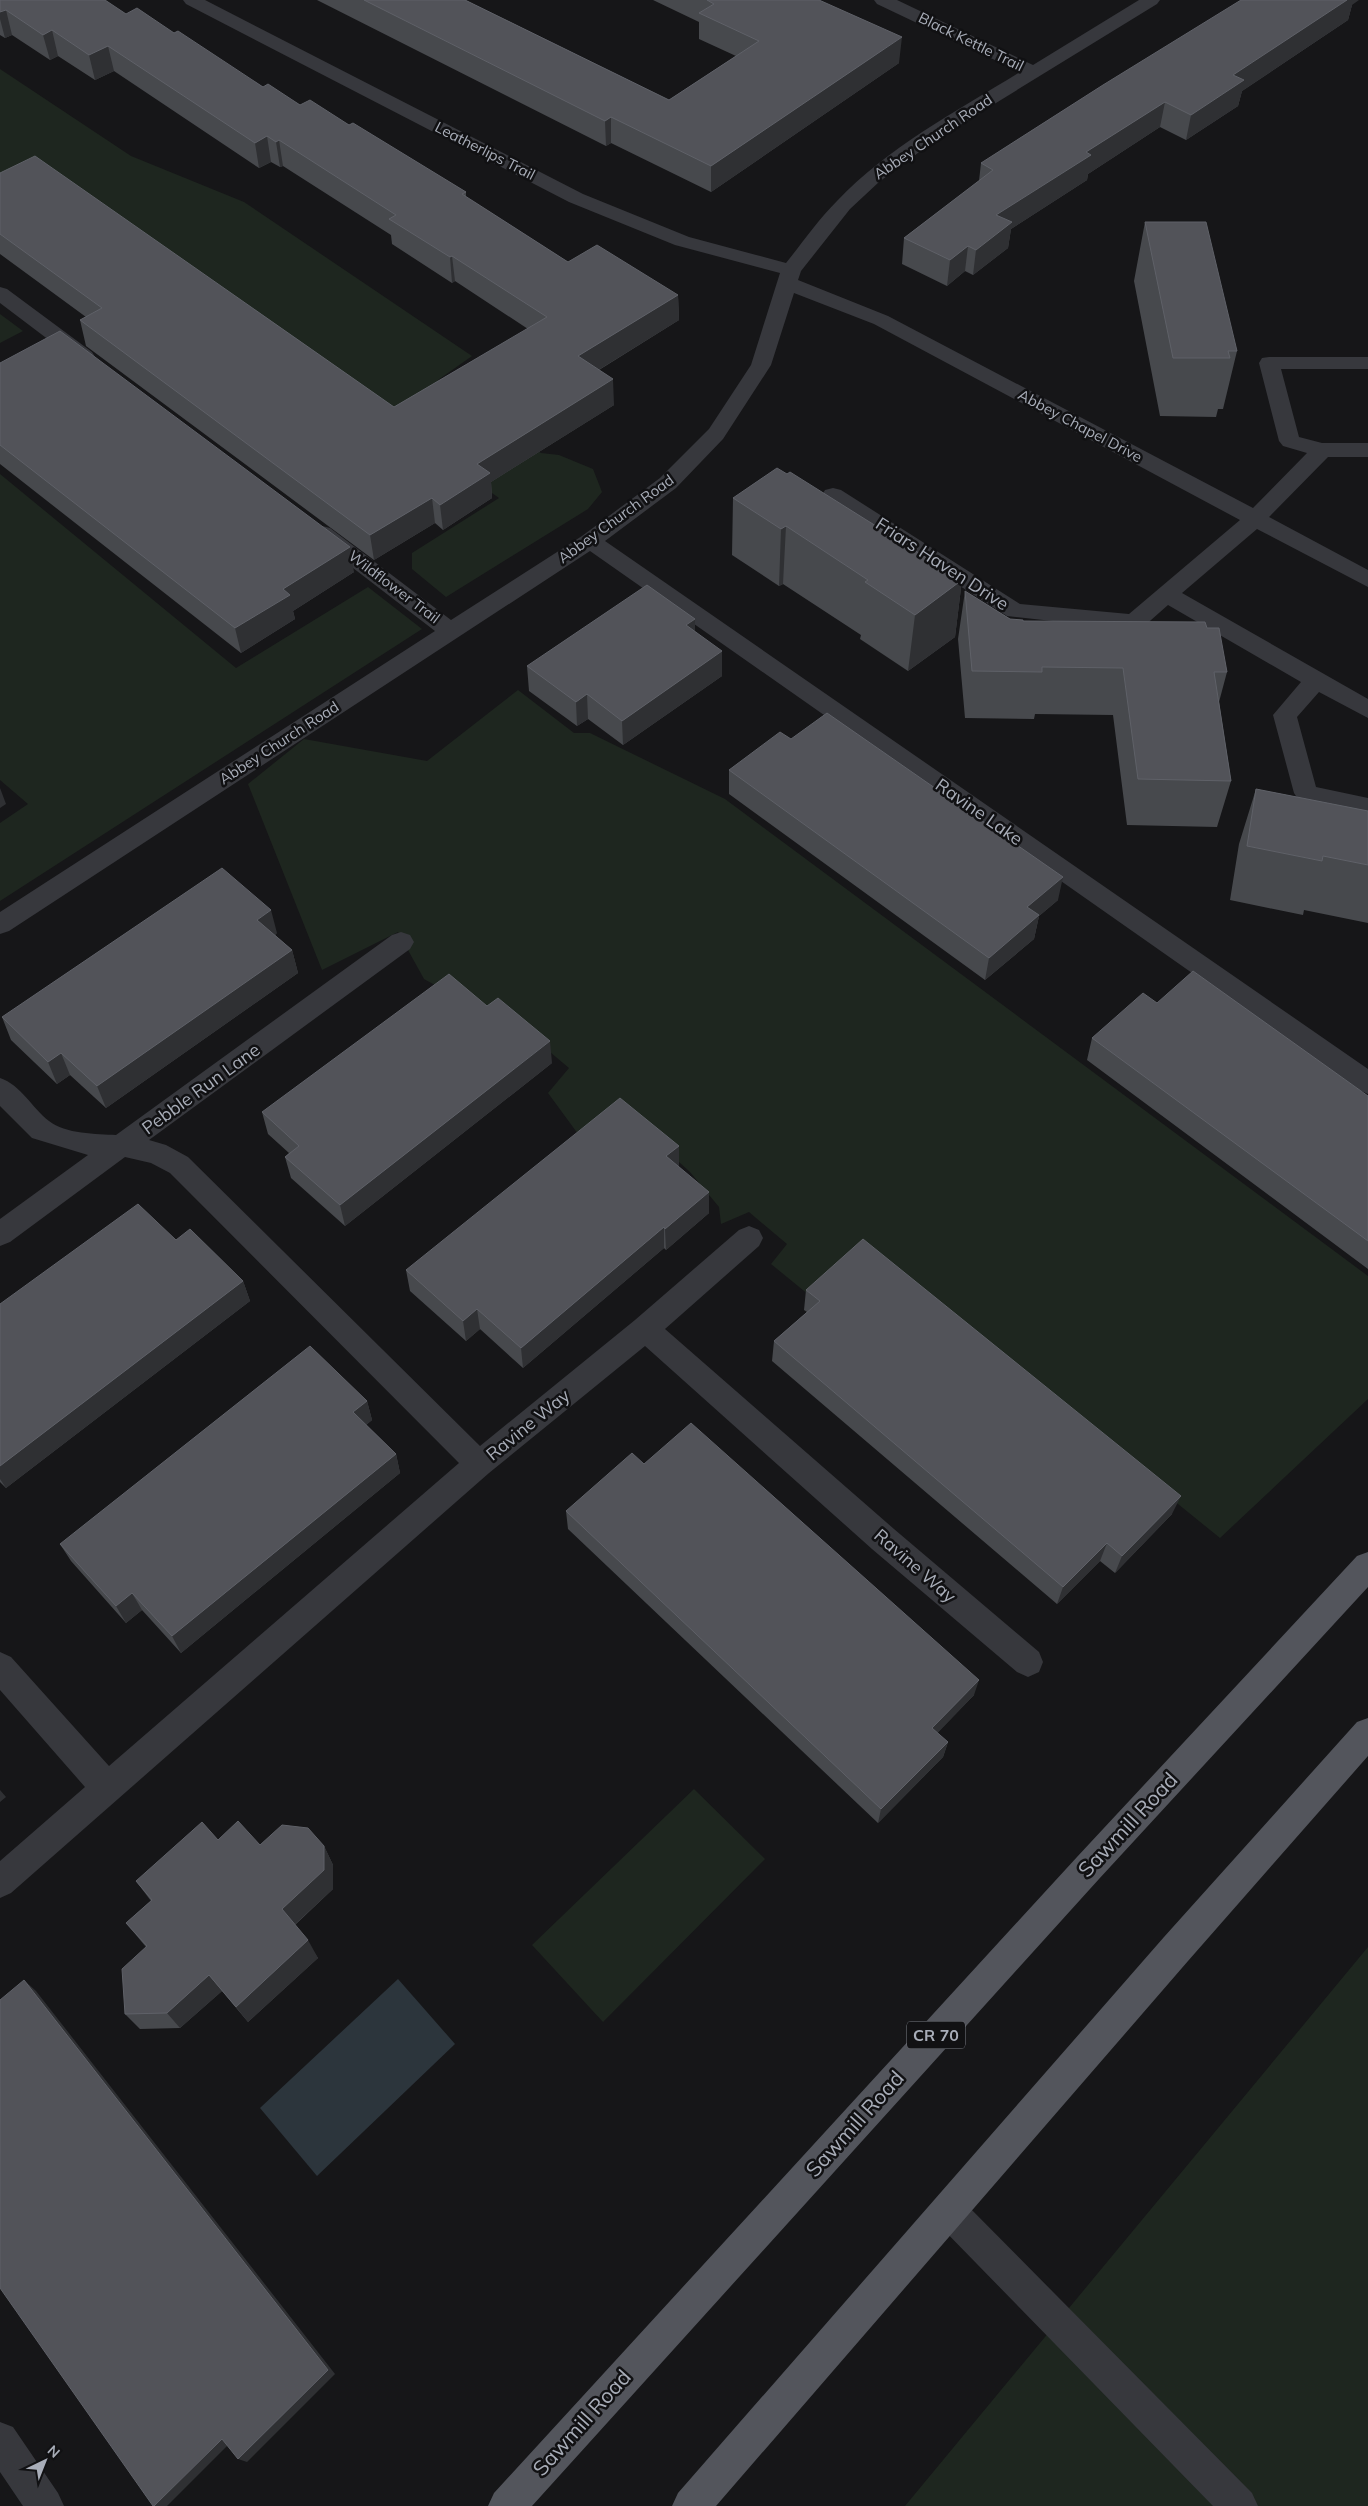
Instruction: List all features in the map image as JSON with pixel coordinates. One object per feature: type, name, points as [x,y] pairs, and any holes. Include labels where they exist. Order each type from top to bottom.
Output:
[{"type":"main road","name":"Sawmill Road","points":[[507,2506],[1088,1868],[1368,1566]]},
{"type":"main road","points":[[691,2506],[1176,1949],[1368,1733]]},
{"type":"street","name":"Leatherlips Trail","points":[[192,0],[609,212],[682,241],[789,277]]},
{"type":"street","name":"Black Kettle Trail","points":[[882,0],[1032,71]]},
{"type":"street","name":"Abbey Church Road","points":[[0,924],[590,541],[668,483],[692,461],[716,434],[742,397],[761,365],[789,277],[843,205],[872,178],[927,137],[1032,71],[1151,0]]},
{"type":"street","name":"Abbey Chapel Drive","points":[[789,277],[882,320],[1368,579]]},
{"type":"street","points":[[0,293],[103,370]]},
{"type":"street","points":[[1368,363],[1269,363],[1290,441],[1322,450],[1368,450]]},
{"type":"street","name":"Friars Haven Drive","points":[[834,495],[1014,610],[1134,622],[1255,519],[1322,450]]},
{"type":"street","name":"Wildflower Trail","points":[[309,523],[450,631]]},
{"type":"street","name":"Ravine Lake","points":[[590,541],[1368,1083]]},
{"type":"street","points":[[1166,594],[1368,710]]},
{"type":"street","points":[[1316,680],[1285,715],[1306,793],[1368,807]]},
{"type":"street","name":"Pebble Run Lane","points":[[0,1234],[401,942]]},
{"type":"street","name":"Ravine Way","points":[[0,1089],[41,1130],[82,1144],[122,1146],[157,1153],[179,1165],[479,1464],[645,1330],[1028,1662]]},
{"type":"street","points":[[645,1330],[749,1238]]},
{"type":"street","points":[[0,1882],[479,1464]]},
{"type":"street","points":[[0,1667],[108,1789]]},
{"type":"street","points":[[949,2211],[1239,2506]]},
{"type":"street","points":[[0,2440],[44,2506]]},
{"type":"shaded area","points":[[0,69],[131,156],[244,202],[472,356],[438,380],[469,405],[541,453],[559,455],[593,469],[602,492],[588,509],[446,597],[412,569],[412,553],[499,498],[43,178],[0,199]]},
{"type":"shaded area","points":[[0,314],[23,331],[0,343]]},
{"type":"shaded area","points":[[0,474],[236,668],[368,587],[422,629],[0,901],[0,823],[28,804],[0,780]]},
{"type":"shaded area","points":[[518,690],[574,733],[590,733],[725,799],[1368,1276],[1368,1399],[1220,1538],[863,1249],[809,1295],[771,1264],[787,1244],[749,1212],[721,1224],[719,1207],[690,1172],[625,1113],[581,1138],[548,1093],[569,1068],[513,1021],[490,1016],[424,979],[398,932],[322,970],[248,784],[304,739],[427,761]]},
{"type":"shaded area","points":[[694,1789],[765,1859],[603,2022],[532,1945]]},
{"type":"shaded area","points":[[1368,1947],[1368,2506],[905,2506]]},
{"type":"shaded area","points":[[398,1979],[455,2044],[317,2176],[260,2108]]},
{"type":"building","points":[[0,0],[105,0],[126,14],[137,8],[174,33],[178,31],[263,87],[268,84],[300,105],[310,100],[349,125],[353,123],[466,192],[462,194],[568,262],[597,245],[678,295],[578,356],[613,379],[477,464],[490,473],[440,505],[432,498],[370,535],[80,320],[102,308],[0,234],[0,173],[35,156],[394,407],[547,317],[452,256],[450,257],[389,219],[396,215],[279,140],[276,142],[267,136],[255,143],[108,46],[89,55],[52,30],[43,35],[6,10],[0,12]]},
{"type":"building","points":[[364,0],[465,0],[669,100],[759,41],[699,13],[714,4],[707,0],[819,0],[902,37],[711,166],[611,117],[605,121]]},
{"type":"building","points":[[1241,0],[1347,0],[1233,75],[1244,80],[1191,115],[1165,102],[1086,152],[1091,155],[996,215],[1012,222],[976,250],[968,246],[950,260],[904,238],[993,170],[981,163]]},
{"type":"building","points":[[1145,222],[1206,222],[1237,351],[1228,351],[1230,358],[1173,358]]},
{"type":"building","points":[[60,331],[350,547],[283,589],[290,595],[235,628],[0,445],[0,363]]},
{"type":"building","points":[[777,468],[787,474],[790,472],[962,580],[915,615],[865,582],[868,580],[786,526],[781,529],[733,498]]},
{"type":"building","points":[[647,585],[695,619],[686,625],[722,651],[622,721],[587,694],[576,702],[527,666]]},
{"type":"building","points":[[965,591],[1010,619],[1023,621],[1205,622],[1207,628],[1219,628],[1227,672],[1214,672],[1231,781],[1138,779],[1123,668],[1042,667],[1042,672],[972,671]]},
{"type":"building","points":[[827,713],[1063,877],[1027,907],[1039,915],[989,958],[729,770],[780,732],[791,739]]},
{"type":"building","points":[[1256,789],[1368,811],[1368,865],[1323,856],[1322,861],[1247,846]]},
{"type":"building","points":[[222,868],[271,910],[257,920],[292,950],[97,1086],[61,1053],[48,1062],[2,1017]]},
{"type":"building","points":[[1193,971],[1368,1096],[1368,1241],[1092,1038],[1143,993],[1157,1003]]},
{"type":"building","points":[[449,974],[487,1006],[498,998],[550,1041],[340,1205],[285,1157],[299,1146],[262,1112]]},
{"type":"building","points":[[620,1098],[679,1146],[666,1156],[709,1192],[665,1229],[664,1227],[521,1348],[477,1309],[463,1321],[406,1270]]},
{"type":"building","points":[[138,1204],[176,1240],[190,1229],[243,1281],[0,1466],[0,1304]]},
{"type":"building","points":[[863,1239],[1181,1496],[1122,1556],[1107,1543],[1063,1587],[774,1341],[820,1301],[806,1290]]},
{"type":"building","points":[[310,1346],[367,1401],[353,1412],[396,1454],[172,1636],[132,1593],[116,1606],[60,1544]]},
{"type":"building","points":[[691,1423],[979,1680],[932,1728],[948,1742],[881,1809],[566,1511],[632,1453],[644,1464]]},
{"type":"building","points":[[238,1821],[260,1845],[282,1825],[308,1828],[324,1846],[324,1870],[282,1909],[308,1940],[236,2007],[209,1975],[167,2013],[125,2014],[122,1969],[147,1946],[126,1923],[152,1900],[136,1881],[202,1822],[218,1840]]},
{"type":"building","points":[[24,1980],[328,2370],[238,2459],[222,2439],[154,2506],[0,2288],[0,2000]]}]
